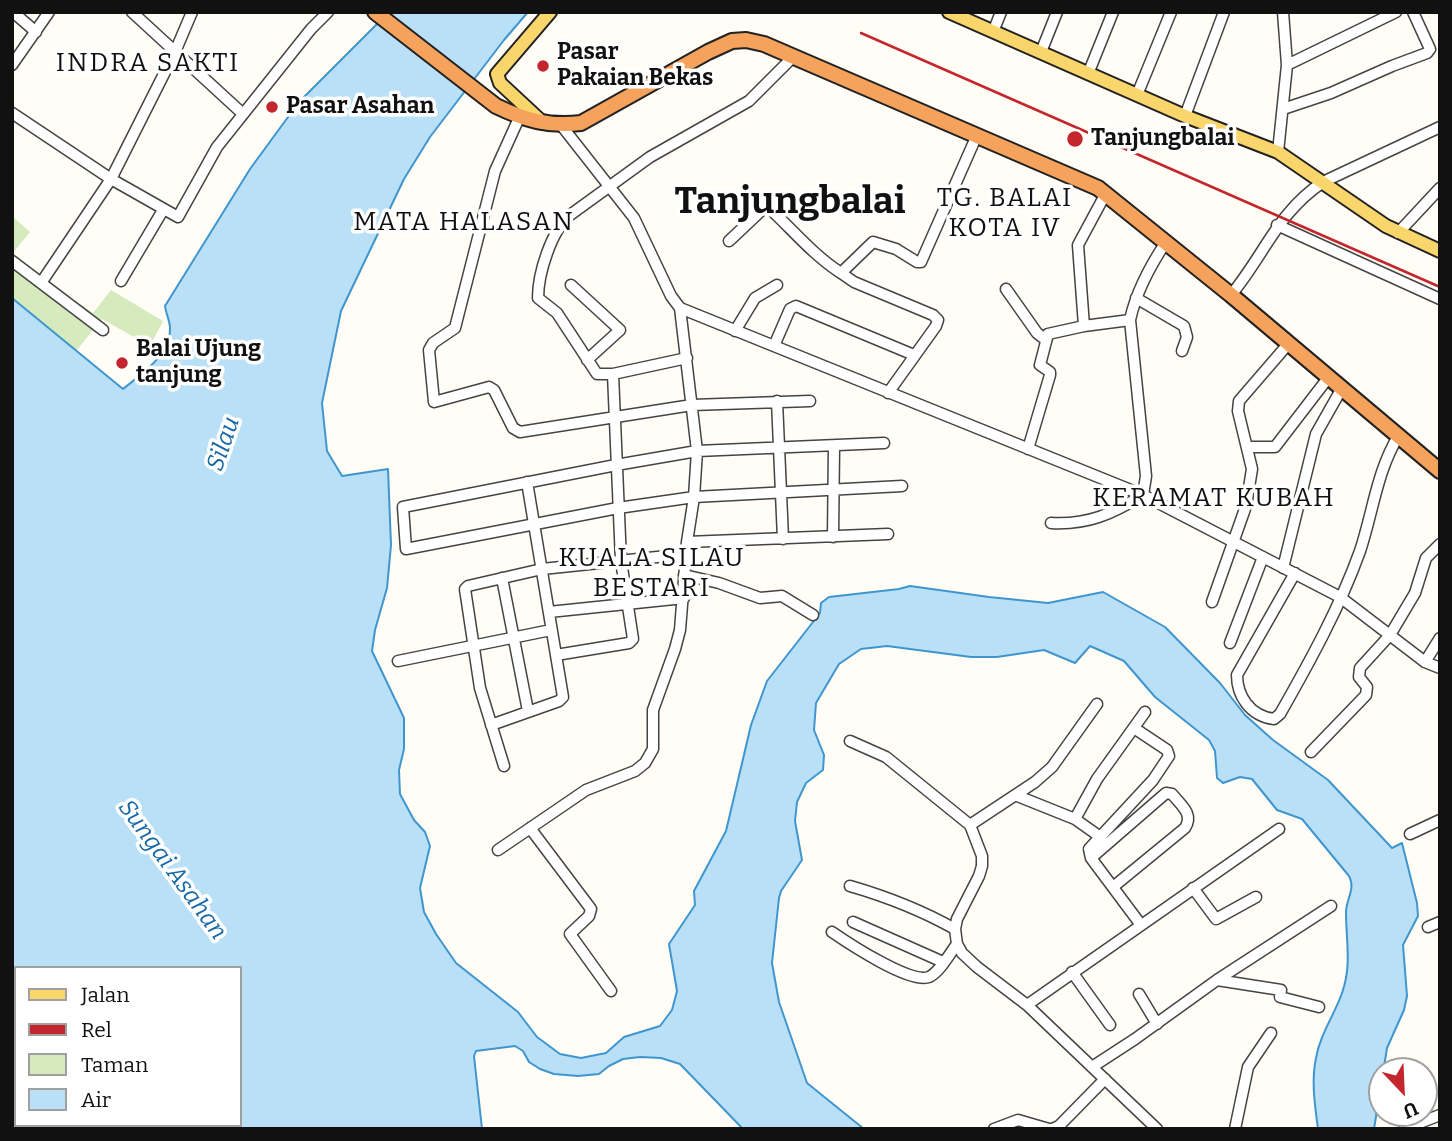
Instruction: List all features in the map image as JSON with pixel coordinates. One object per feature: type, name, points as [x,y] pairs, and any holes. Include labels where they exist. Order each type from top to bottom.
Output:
[{"type":"highway","points":[[375,12],[496,106],[519,118],[543,124],[581,123],[708,52],[732,41],[746,40],[764,44],[977,135],[1106,193],[1440,471]]},
{"type":"main road","points":[[543,124],[500,83],[497,74],[550,12]]},
{"type":"main road","points":[[949,12],[1185,116],[1278,152],[1367,215],[1398,233],[1440,251]]},
{"type":"street","points":[[13,12],[36,32]]},
{"type":"street","points":[[12,65],[49,12]]},
{"type":"street","points":[[132,12],[243,114]]},
{"type":"street","points":[[41,283],[111,178],[175,52],[192,12]]},
{"type":"street","points":[[12,113],[163,210],[174,216],[181,215],[217,148],[311,29],[328,12]]},
{"type":"street","points":[[993,32],[1001,12]]},
{"type":"street","points":[[1041,52],[1057,12]]},
{"type":"street","points":[[1088,74],[1114,12]]},
{"type":"street","points":[[1137,95],[1171,12]]},
{"type":"street","points":[[1185,116],[1224,12]]},
{"type":"street","points":[[1278,152],[1287,65],[1283,12]]},
{"type":"street","points":[[1287,65],[1396,12]]},
{"type":"street","points":[[1283,109],[1331,93],[1392,65],[1427,53],[1430,49],[1413,12]]},
{"type":"street","points":[[687,358],[613,374],[597,374],[557,313],[540,301],[538,294],[550,245],[560,223],[664,148],[739,108],[759,93],[793,57]]},
{"type":"street","points":[[519,118],[495,170],[455,328],[433,343],[429,350],[434,401],[489,387],[494,390],[517,432],[692,405],[810,401]]},
{"type":"street","points":[[498,850],[586,790],[635,771],[650,756],[654,738],[653,710],[675,649],[684,598],[687,542],[694,497],[697,452],[680,308],[671,296],[634,218],[561,125]]},
{"type":"street","points":[[1231,295],[1249,274],[1277,225],[1306,193],[1323,182],[1438,128]]},
{"type":"street","points":[[841,272],[873,242],[882,243],[921,262],[977,135]]},
{"type":"street","points":[[1398,233],[1440,188]]},
{"type":"street","points":[[1084,326],[1078,245],[1106,193]]},
{"type":"street","points":[[729,241],[768,207],[808,244],[815,254],[854,282],[921,310],[938,320],[888,393]]},
{"type":"street","points":[[121,281],[163,210]]},
{"type":"street","points":[[1277,225],[1440,299]]},
{"type":"street","points":[[1143,495],[1146,476],[1130,320],[1136,298],[1166,242]]},
{"type":"street","points":[[12,261],[103,330]]},
{"type":"street","points":[[571,285],[620,330],[587,360]]},
{"type":"street","points":[[735,331],[754,298],[777,285]]},
{"type":"street","points":[[1006,289],[1037,333],[1046,340]]},
{"type":"street","points":[[1136,298],[1184,326],[1187,337],[1182,352]]},
{"type":"street","points":[[774,346],[790,309],[796,306],[914,355]]},
{"type":"street","points":[[680,308],[1143,495],[1340,597],[1425,662],[1440,668]]},
{"type":"street","points":[[1028,449],[1051,375],[1040,365],[1048,334],[1130,320]]},
{"type":"street","points":[[1212,602],[1246,506],[1252,469],[1238,411],[1239,401],[1289,343]]},
{"type":"street","points":[[556,655],[631,642],[634,637],[621,561],[613,374]]},
{"type":"street","points":[[1247,447],[1275,447],[1328,378]]},
{"type":"street","points":[[1283,568],[1316,435],[1342,388]]},
{"type":"street","points":[[777,401],[783,539]]},
{"type":"street","points":[[1294,573],[1237,675],[1237,688],[1241,699],[1267,718],[1274,719],[1280,714],[1340,597],[1359,552],[1385,461],[1399,435]]},
{"type":"street","points":[[884,443],[697,452],[616,465],[403,507],[406,549],[694,497],[902,486]]},
{"type":"street","points":[[833,537],[834,446]]},
{"type":"street","points":[[491,725],[562,699],[564,695],[527,482]]},
{"type":"street","points":[[1051,523],[1073,524],[1096,518],[1143,495]]},
{"type":"street","points":[[687,542],[888,534]]},
{"type":"street","points":[[1311,752],[1366,695],[1367,687],[1359,677],[1360,668],[1390,635],[1418,587],[1422,564],[1440,544]]},
{"type":"street","points":[[504,766],[480,688],[465,589],[468,586],[542,569],[686,554]]},
{"type":"street","points":[[1230,643],[1263,557]]},
{"type":"street","points":[[684,575],[719,583],[760,598],[782,596],[813,615]]},
{"type":"street","points":[[502,578],[527,711]]},
{"type":"street","points":[[549,611],[684,598]]},
{"type":"street","points":[[398,661],[551,630]]},
{"type":"street","points":[[1425,662],[1440,638]]},
{"type":"street","points":[[970,825],[1015,796],[1052,767],[1097,704]]},
{"type":"street","points":[[1075,819],[1095,783],[1145,712]]},
{"type":"street","points":[[1133,728],[1168,751],[1169,756],[1153,780],[1090,845],[1091,858],[1141,925]]},
{"type":"street","points":[[850,741],[886,757],[970,825],[982,856],[982,866],[957,919],[957,944],[962,953],[1027,1005],[1157,1129]]},
{"type":"street","points":[[1113,887],[1180,833],[1189,821],[1189,814],[1181,804],[1153,780]]},
{"type":"street","points":[[1091,858],[1166,793]]},
{"type":"street","points":[[1015,796],[1075,819],[1099,836]]},
{"type":"street","points":[[1410,834],[1440,820]]},
{"type":"street","points":[[530,828],[591,909],[589,916],[570,934],[611,992]]},
{"type":"street","points":[[1027,1005],[1279,829]]},
{"type":"street","points":[[850,886],[901,902],[955,929]]},
{"type":"street","points":[[1193,888],[1216,919],[1256,897]]},
{"type":"street","points":[[1092,1067],[1217,980],[1331,906]]},
{"type":"street","points":[[853,922],[943,962]]},
{"type":"street","points":[[1428,927],[1440,922]]},
{"type":"street","points":[[832,932],[865,955],[920,977],[929,977],[957,944]]},
{"type":"street","points":[[1072,972],[1110,1025]]},
{"type":"street","points":[[1217,980],[1282,987],[1280,997],[1319,1007]]},
{"type":"street","points":[[1139,994],[1157,1024]]},
{"type":"street","points":[[1235,1129],[1248,1067],[1271,1033]]},
{"type":"street","points":[[994,1129],[1000,1124],[1018,1120],[1050,1129],[1059,1126],[1105,1079]]},
{"type":"street","points":[[1404,1129],[1440,1115]]},
{"type":"green space","points":[[12,216],[30,232],[12,254]]},
{"type":"green space","points":[[12,263],[51,284],[93,313],[111,290],[163,321],[150,346],[102,319],[72,356],[12,311]]},
{"type":"water","points":[[389,12],[528,12],[430,137],[404,179],[341,311],[322,403],[327,451],[342,476],[388,469],[391,545],[387,588],[372,651],[404,718],[404,749],[399,770],[400,794],[414,820],[425,832],[430,846],[420,888],[424,912],[456,963],[518,1012],[537,1037],[560,1054],[581,1058],[606,1053],[624,1037],[660,1026],[672,1010],[677,991],[669,944],[695,905],[694,891],[726,831],[751,725],[767,681],[820,613],[821,603],[829,597],[910,586],[1048,603],[1103,592],[1165,627],[1220,683],[1245,715],[1273,740],[1328,780],[1392,848],[1402,843],[1418,916],[1403,945],[1407,996],[1404,1010],[1386,1057],[1368,1057],[1368,1127],[1374,1129],[1318,1129],[1314,1093],[1315,1067],[1318,1049],[1345,983],[1348,963],[1346,907],[1351,881],[1302,819],[1277,810],[1252,779],[1240,777],[1223,783],[1217,778],[1215,751],[1209,740],[1155,697],[1124,661],[1090,646],[1075,663],[1044,650],[997,657],[971,657],[887,646],[861,649],[839,664],[816,703],[814,730],[824,755],[823,770],[806,783],[797,802],[795,821],[802,860],[781,891],[772,963],[779,1002],[807,1083],[864,1129],[743,1129],[680,1064],[661,1058],[640,1057],[623,1059],[599,1074],[554,1074],[529,1062],[523,1051],[515,1046],[476,1051],[474,1056],[482,1129],[143,1129],[142,1127],[242,1127],[242,966],[14,966],[12,978],[12,298],[123,389],[154,363],[166,347],[170,328],[165,306],[250,169],[299,102]]},
{"type":"railway","points":[[861,33],[1440,287]]},
{"type":"place","name":"Pasar Pakaian Bekas","points":[[543,66]]},
{"type":"place","name":"Pasar Asahan","points":[[272,107]]},
{"type":"place","name":"Tanjungbalai","points":[[1075,139]]},
{"type":"place","name":"Balai Ujung tanjung","points":[[122,363]]},
{"type":"district","name":"INDRA SAKTI","points":[[148,64]]},
{"type":"district","name":"Tanjungbalai","points":[[790,203]]},
{"type":"district","name":"TG. BALAI KOTA IV","points":[[1005,214]]},
{"type":"district","name":"MATA HALASAN","points":[[464,223]]},
{"type":"district","name":"KERAMAT KUBAH","points":[[1214,499]]},
{"type":"district","name":"KUALA SILAU BESTARI","points":[[652,574]]},
{"type":"water label","name":"Silau","points":[[224,444]]},
{"type":"water label","name":"Sungai Asahan","points":[[172,870]]}]
